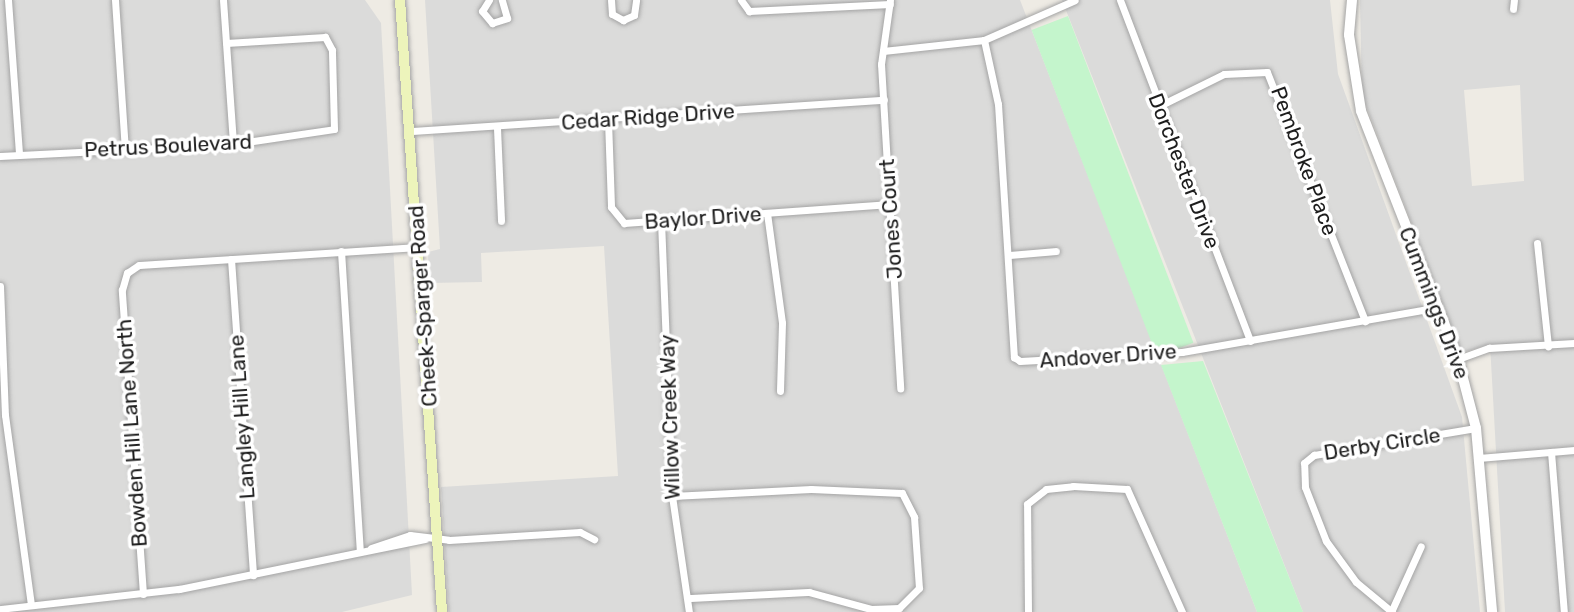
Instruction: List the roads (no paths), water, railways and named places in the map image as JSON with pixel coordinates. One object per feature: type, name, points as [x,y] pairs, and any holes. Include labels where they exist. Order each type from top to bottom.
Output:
[{"type":"main road","name":"Cheek-Sparger Road","points":[[400,0],[412,131],[442,612]]},
{"type":"street","points":[[8,0],[19,155]]},
{"type":"street","points":[[115,0],[125,149]]},
{"type":"street","points":[[223,0],[233,144]]},
{"type":"street","points":[[485,1],[485,19],[500,23],[509,10],[502,0]]},
{"type":"street","points":[[611,0],[612,14],[623,20],[634,15],[636,0]]},
{"type":"street","points":[[741,0],[749,11],[890,2]]},
{"type":"street","points":[[883,51],[984,40],[1075,0]]},
{"type":"street","name":"Dorchester Drive","points":[[1120,0],[1250,341]]},
{"type":"street","name":"Cummings Drive","points":[[1352,0],[1350,48],[1362,111],[1435,308],[1458,359],[1476,428],[1492,612]]},
{"type":"street","points":[[1513,9],[1514,0]]},
{"type":"street","name":"Jones Court","points":[[890,2],[883,51],[884,100],[900,388]]},
{"type":"street","points":[[0,32],[10,31]]},
{"type":"street","name":"Petrus Boulevard","points":[[0,156],[233,144],[334,129],[332,50],[325,37],[226,43]]},
{"type":"street","name":"Andover Drive","points":[[984,40],[998,104],[1010,255],[1014,357],[1020,361],[1250,341],[1435,308]]},
{"type":"street","name":"Pembroke Place","points":[[1160,106],[1224,74],[1267,72],[1365,321]]},
{"type":"street","name":"Cedar Ridge Drive","points":[[412,131],[497,128],[884,100]]},
{"type":"street","name":"Baylor Drive","points":[[608,120],[617,218],[661,221],[890,204]]},
{"type":"street","points":[[497,128],[501,221]]},
{"type":"street","points":[[767,213],[782,323],[780,391]]},
{"type":"street","name":"Willow Creek Way","points":[[661,221],[672,496],[689,612]]},
{"type":"street","points":[[1537,243],[1548,346]]},
{"type":"street","points":[[231,259],[419,247]]},
{"type":"street","points":[[341,251],[360,550]]},
{"type":"street","points":[[1010,255],[1056,251]]},
{"type":"street","name":"Bowden Hill Lane North","points":[[144,594],[122,290],[127,273],[139,265],[231,259]]},
{"type":"street","name":"Langley Hill Lane","points":[[231,259],[253,575]]},
{"type":"street","points":[[1,287],[3,416],[31,604]]},
{"type":"street","points":[[1458,359],[1489,348],[1574,343]]},
{"type":"street","name":"Derby Circle","points":[[1392,612],[1356,582],[1326,541],[1306,487],[1304,463],[1314,455],[1476,428]]},
{"type":"street","points":[[1479,458],[1574,450]]},
{"type":"street","points":[[1551,452],[1564,612]]},
{"type":"street","points":[[1028,612],[1027,504],[1046,489],[1073,486],[1128,489],[1182,612]]},
{"type":"street","points":[[672,496],[811,489],[902,493],[914,517],[919,588],[899,608],[872,610],[809,592],[689,598]]},
{"type":"street","points":[[0,609],[144,594],[253,575],[360,550],[425,539],[575,532],[594,539]]},
{"type":"street","points":[[1392,612],[1421,546]]}]
